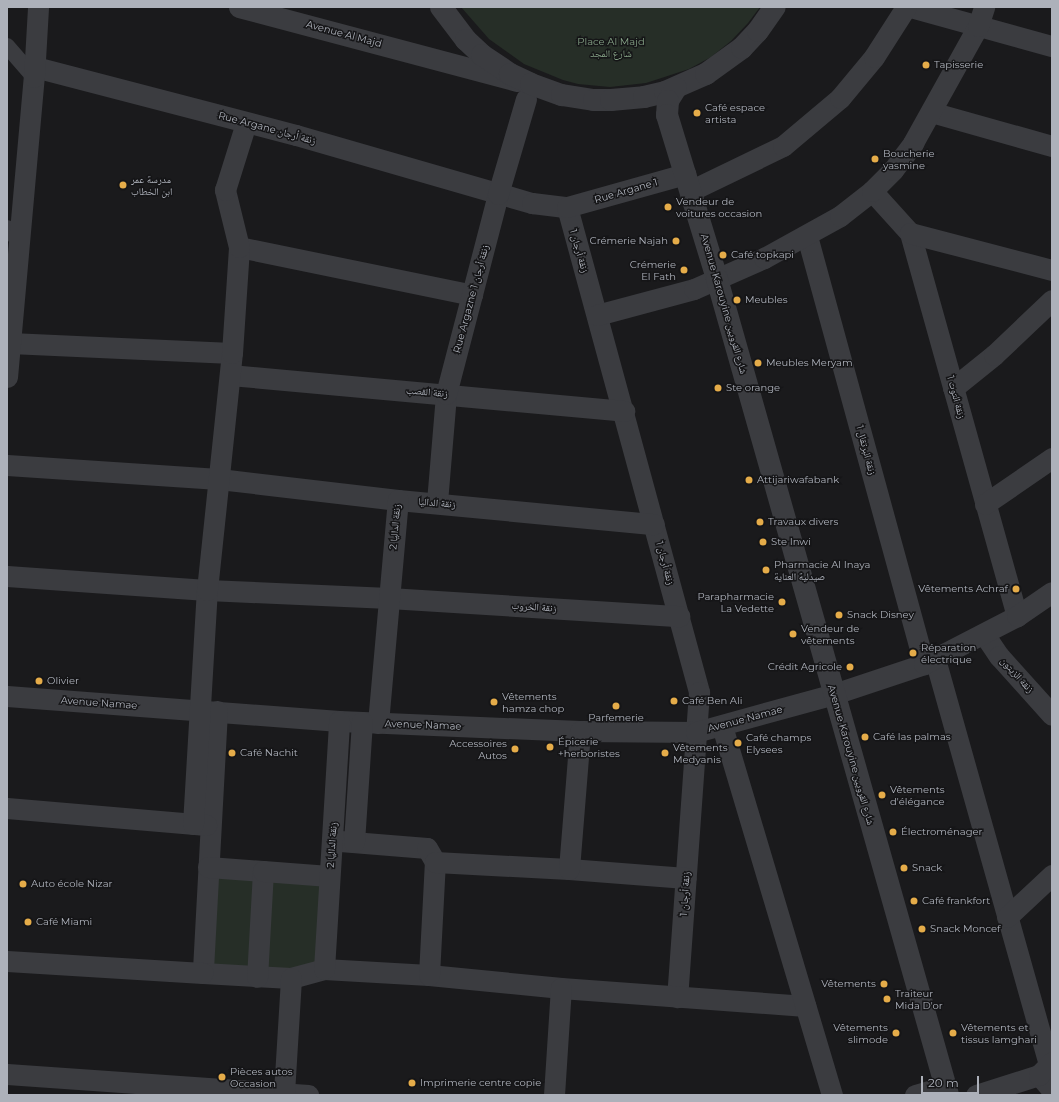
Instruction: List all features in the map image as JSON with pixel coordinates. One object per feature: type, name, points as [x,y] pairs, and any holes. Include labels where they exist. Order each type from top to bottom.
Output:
[{"type":"street","points":[[7,377],[13,235],[34,72],[38,7]]},
{"type":"street","name":"Avenue Al Majd","points":[[239,7],[274,11],[449,62],[528,91]]},
{"type":"street","points":[[441,7],[458,31],[482,55],[528,91],[594,100],[627,100],[644,97],[676,88],[706,74],[734,55],[758,31],[775,7]]},
{"type":"street","name":"Rue Argane 1","points":[[567,207],[688,183],[783,146],[834,103],[874,57],[906,7]]},
{"type":"street","points":[[910,7],[981,17],[1052,46]]},
{"type":"street","points":[[597,314],[694,289],[764,258],[807,236],[840,216],[872,191],[893,170],[913,143],[981,17]]},
{"type":"street","points":[[7,46],[34,72]]},
{"type":"street","name":"Rue Argane زنقة أرجان","points":[[34,72],[296,135],[498,194]]},
{"type":"street","points":[[667,115],[668,101],[676,88]]},
{"type":"street","name":"Rue Argazne 1 زنقة أرجان","points":[[437,502],[446,394],[498,194],[528,91]]},
{"type":"street","points":[[644,97],[657,105],[667,115]]},
{"type":"street","points":[[931,112],[1052,146]]},
{"type":"street","name":"Avenue Karouyine شارع القرويين","points":[[667,115],[717,279],[947,1090]]},
{"type":"street","points":[[203,973],[208,867],[201,824],[208,711],[207,590],[230,375],[239,247],[225,190],[246,123]]},
{"type":"street","name":"زنقة التوت 1","points":[[872,191],[910,233],[1017,616]]},
{"type":"street","points":[[498,194],[532,203],[567,207]]},
{"type":"street","name":"زنقة أرجان 1","points":[[567,207],[624,411],[699,692],[677,997]]},
{"type":"street","points":[[910,233],[1052,270]]},
{"type":"street","name":"زنقة البرتقال 1","points":[[807,236],[930,662],[1007,917],[1048,1073]]},
{"type":"street","points":[[239,247],[472,295]]},
{"type":"street","points":[[953,388],[994,355],[1052,300]]},
{"type":"street","points":[[8,342],[232,353]]},
{"type":"street","name":"زنقة القصب","points":[[230,375],[624,411]]},
{"type":"street","points":[[985,504],[1052,458]]},
{"type":"street","name":"زنقة الداليا","points":[[7,465],[219,479],[398,500],[437,502],[654,524]]},
{"type":"street","name":"زنقة الداليا 2","points":[[354,842],[370,722],[389,598],[398,500]]},
{"type":"street","name":"زنقة الخروب","points":[[7,576],[207,590],[389,598],[679,616]]},
{"type":"street","name":"Avenue Namae","points":[[7,696],[339,721],[580,731],[696,732],[834,694],[930,662],[1017,616],[1052,592]]},
{"type":"street","name":"زنقة الزيتون","points":[[984,634],[999,656],[1052,715]]},
{"type":"street","name":"زنقة الداليا 2","points":[[324,969],[339,721]]},
{"type":"street","points":[[722,726],[832,1095]]},
{"type":"street","points":[[569,870],[580,731]]},
{"type":"street","points":[[7,808],[201,824]]},
{"type":"street","points":[[332,841],[427,848],[435,862],[429,975]]},
{"type":"street","points":[[435,862],[686,878]]},
{"type":"street","points":[[208,867],[330,876]]},
{"type":"street","points":[[257,977],[262,871]]},
{"type":"street","points":[[1007,917],[1052,875]]},
{"type":"street","points":[[7,961],[291,978],[324,969],[429,975],[561,988],[805,1006]]},
{"type":"street","points":[[284,1093],[291,978]]},
{"type":"street","points":[[554,1095],[561,988]]},
{"type":"street","points":[[976,1095],[1048,1073]]},
{"type":"street","points":[[7,1074],[242,1093],[284,1093],[308,1095]]},
{"type":"street","points":[[915,1095],[947,1090]]},
{"type":"green space","name":"Place Al Majd شارع المجد","points":[[461,7],[760,7],[748,23],[731,41],[711,57],[689,69],[646,83],[610,87],[578,84],[563,80],[524,64],[489,39]]},
{"type":"green space","points":[[208,867],[329,876],[324,969],[203,973]]},
{"type":"place","name":"Tapisserie","points":[[926,65]]},
{"type":"place","name":"Café espace artista","points":[[697,113]]},
{"type":"place","name":"Boucherie yasmine","points":[[875,159]]},
{"type":"place","name":"مدرسة عمر ابن الخطاب","points":[[123,185]]},
{"type":"place","name":"Vendeur de voitures occasion","points":[[668,207]]},
{"type":"place","name":"Crémerie Najah","points":[[676,241]]},
{"type":"place","name":"Café topkapi","points":[[723,255]]},
{"type":"place","name":"Crémerie El Fath","points":[[684,270]]},
{"type":"place","name":"Meubles","points":[[737,300]]},
{"type":"place","name":"Meubles Meryam","points":[[758,363]]},
{"type":"place","name":"Ste orange","points":[[718,388]]},
{"type":"place","name":"Attijariwafabank","points":[[749,480]]},
{"type":"place","name":"Travaux divers","points":[[760,522]]},
{"type":"place","name":"Ste Inwi","points":[[763,542]]},
{"type":"place","name":"Pharmacie Al Inaya صيدلية العناية","points":[[766,570]]},
{"type":"place","name":"Vêtements Achraf","points":[[1016,589]]},
{"type":"place","name":"Parapharmacie La Vedette","points":[[782,602]]},
{"type":"place","name":"Snack Disney","points":[[839,615]]},
{"type":"place","name":"Vendeur de vêtements","points":[[793,634]]},
{"type":"place","name":"Réparation électrique","points":[[913,653]]},
{"type":"place","name":"Crédit Agricole","points":[[850,667]]},
{"type":"place","name":"Olivier","points":[[39,681]]},
{"type":"place","name":"Café Ben Ali","points":[[674,701]]},
{"type":"place","name":"Vêtements hamza chop","points":[[494,702]]},
{"type":"place","name":"Parfemerie","points":[[616,706]]},
{"type":"place","name":"Café las palmas","points":[[865,737]]},
{"type":"place","name":"Café champs Elysees","points":[[738,743]]},
{"type":"place","name":"Épicerie +herboristes","points":[[550,747]]},
{"type":"place","name":"Accessoires Autos","points":[[515,749]]},
{"type":"place","name":"Café Nachit","points":[[232,753]]},
{"type":"place","name":"Vêtements Medyanis","points":[[665,753]]},
{"type":"place","name":"Vêtements d'élégance","points":[[882,795]]},
{"type":"place","name":"Électroménager","points":[[893,832]]},
{"type":"place","name":"Snack","points":[[904,868]]},
{"type":"place","name":"Auto école Nizar","points":[[23,884]]},
{"type":"place","name":"Café frankfort","points":[[914,901]]},
{"type":"place","name":"Café Miami","points":[[28,922]]},
{"type":"place","name":"Snack Moncef","points":[[922,929]]},
{"type":"place","name":"Vêtements","points":[[884,984]]},
{"type":"place","name":"Traiteur Mida D'or","points":[[887,999]]},
{"type":"place","name":"Vêtements slimode","points":[[896,1033]]},
{"type":"place","name":"Vêtements et tissus lamghari","points":[[953,1033]]},
{"type":"place","name":"Pièces autos Occasion","points":[[222,1077]]},
{"type":"place","name":"Imprimerie centre copie","points":[[412,1083]]}]
